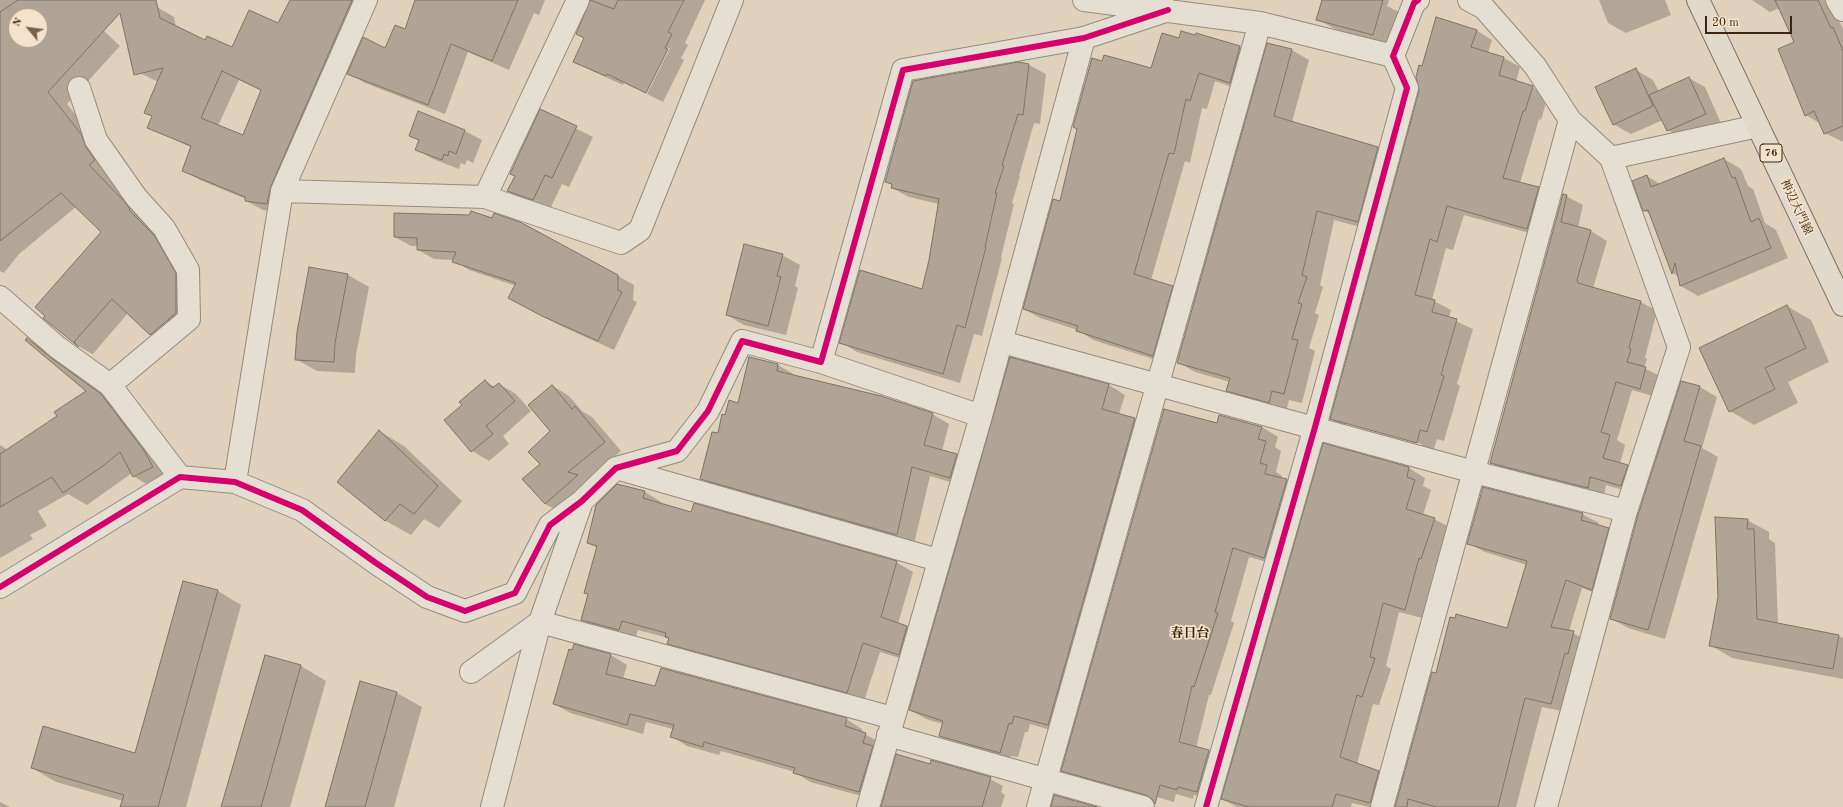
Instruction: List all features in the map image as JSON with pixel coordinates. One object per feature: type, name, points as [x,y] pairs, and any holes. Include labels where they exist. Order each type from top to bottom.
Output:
[{"type":"main road","name":"神辺大門線","points":[[1698,0],[1843,305]]},
{"type":"street","points":[[235,482],[282,191],[366,0]]},
{"type":"street","points":[[485,197],[578,0]]},
{"type":"street","points":[[282,191],[485,197],[621,243],[640,230],[732,0]]},
{"type":"street","points":[[1084,0],[1260,23],[1393,56]]},
{"type":"street","points":[[1206,807],[1315,427],[1407,88],[1393,56],[1414,3],[1418,0]]},
{"type":"street","points":[[1469,0],[1484,8],[1535,66],[1570,120],[1611,158],[1679,347],[1626,511],[1546,807]]},
{"type":"street","points":[[1837,0],[1843,10]]},
{"type":"street","points":[[821,362],[903,70],[1084,38],[1168,10]]},
{"type":"street","points":[[1038,807],[1260,23]]},
{"type":"street","points":[[868,807],[890,726],[1002,342],[1084,38]]},
{"type":"street","points":[[79,88],[96,140],[136,197],[164,228],[188,270],[189,319],[110,385]]},
{"type":"street","points":[[1382,807],[1570,120]]},
{"type":"street","points":[[1611,158],[1758,126]]},
{"type":"street","points":[[0,297],[18,310],[57,347],[110,385],[180,477]]},
{"type":"street","points":[[0,587],[180,477],[235,482],[302,510],[376,563],[427,597],[464,611],[515,594],[550,525],[582,502],[616,468],[677,451],[708,411],[742,341],[821,362],[981,416]]},
{"type":"street","points":[[1002,342],[1474,472],[1626,511]]},
{"type":"street","points":[[616,468],[938,560]]},
{"type":"street","points":[[492,807],[540,622],[582,502]]},
{"type":"street","points":[[540,622],[890,726],[1046,779],[1143,807]]},
{"type":"street","points":[[471,672],[540,622]]},
{"type":"building","points":[[18,0],[156,0],[160,18],[205,40],[207,36],[232,47],[249,10],[278,23],[290,0],[352,0],[271,186],[267,204],[245,201],[245,197],[182,171],[191,146],[147,128],[152,116],[144,113],[163,68],[134,75],[120,13],[48,92],[81,134],[86,147],[95,160],[89,165],[122,199],[130,209],[129,210],[154,235],[176,273],[176,313],[150,335],[112,299],[74,342],[79,347],[43,318],[45,316],[35,307],[101,232],[61,193],[0,241],[0,12]],"holes":[[[222,71],[261,90],[243,135],[201,118]]]},
{"type":"building","points":[[415,0],[518,0],[492,61],[451,44],[428,105],[347,74],[363,37],[385,48],[395,25],[405,29]]},
{"type":"building","points":[[590,0],[614,9],[618,0],[684,0],[668,32],[672,34],[665,48],[668,49],[646,93],[607,74],[606,76],[573,62],[584,38],[576,34]]},
{"type":"building","points":[[1322,0],[1383,0],[1373,35],[1316,20]]},
{"type":"building","points":[[1775,0],[1818,0],[1831,28],[1833,27],[1843,51],[1843,126],[1824,134],[1814,111],[1805,116],[1778,49],[1794,42]]},
{"type":"building","points":[[1436,17],[1477,30],[1471,47],[1504,57],[1499,75],[1533,86],[1525,111],[1523,111],[1503,178],[1539,187],[1527,229],[1447,206],[1437,242],[1430,239],[1415,295],[1435,300],[1432,312],[1457,319],[1441,375],[1444,376],[1427,432],[1420,430],[1417,443],[1330,419],[1419,91],[1416,77],[1419,65],[1422,66]]},
{"type":"building","points":[[1181,31],[1195,35],[1196,33],[1240,46],[1230,83],[1199,73],[1190,101],[1186,99],[1174,154],[1169,153],[1134,274],[1173,286],[1153,356],[1076,331],[1078,326],[1023,309],[1053,199],[1060,201],[1077,129],[1073,127],[1092,58],[1102,61],[1104,55],[1151,68],[1162,33],[1179,38]]},
{"type":"building","points":[[1267,43],[1292,49],[1274,116],[1378,147],[1358,222],[1317,211],[1302,275],[1307,277],[1298,303],[1302,304],[1292,339],[1298,340],[1284,394],[1272,391],[1269,403],[1226,391],[1230,378],[1177,363]]},
{"type":"building","points":[[1018,62],[1029,64],[1023,115],[1018,114],[1002,165],[1004,166],[995,193],[997,193],[986,247],[965,328],[957,325],[943,374],[839,343],[860,270],[922,289],[929,260],[939,199],[891,188],[892,184],[885,182],[913,81]]},
{"type":"building","points":[[1636,68],[1653,106],[1613,125],[1595,87]]},
{"type":"building","points":[[1689,77],[1706,114],[1667,131],[1649,95]]},
{"type":"building","points":[[540,109],[577,126],[552,178],[545,175],[533,200],[507,191],[515,176],[510,174]]},
{"type":"building","points":[[418,111],[465,130],[456,154],[449,151],[448,156],[444,154],[442,160],[415,150],[419,140],[409,136]]},
{"type":"building","points":[[1724,158],[1732,178],[1735,177],[1751,222],[1759,218],[1771,248],[1680,286],[1675,263],[1672,274],[1648,210],[1643,211],[1632,181],[1647,175],[1651,187]]},
{"type":"building","points":[[1563,194],[1567,195],[1561,222],[1591,230],[1577,280],[1578,283],[1641,301],[1627,362],[1646,367],[1640,389],[1616,382],[1601,432],[1610,435],[1603,458],[1628,465],[1621,486],[1590,477],[1588,488],[1490,463]]},
{"type":"building","points":[[471,211],[492,218],[494,213],[522,223],[618,275],[618,290],[622,292],[598,341],[542,316],[508,298],[516,283],[452,262],[456,252],[417,250],[417,238],[394,237],[394,213],[469,215]]},
{"type":"building","points":[[744,244],[783,254],[777,276],[781,277],[768,326],[726,315]]},
{"type":"building","points":[[309,267],[348,274],[335,343],[334,362],[295,360],[297,332]]},
{"type":"building","points":[[1787,305],[1806,348],[1765,368],[1775,389],[1729,412],[1699,348]]},
{"type":"building","points":[[27,338],[50,357],[101,394],[145,452],[153,467],[133,477],[120,452],[103,466],[63,493],[52,477],[0,507],[0,454],[57,416],[54,412],[86,391],[25,340]]},
{"type":"building","points":[[749,357],[778,364],[777,371],[881,396],[933,413],[924,445],[957,454],[950,478],[912,467],[897,535],[700,479],[712,432],[718,433],[722,414],[725,415],[729,400],[738,403]]},
{"type":"building","points":[[1010,357],[1109,384],[1102,409],[1135,418],[1048,725],[1014,716],[1012,724],[1009,723],[1000,753],[939,736],[943,721],[909,710]]},
{"type":"building","points":[[485,380],[492,388],[499,383],[515,401],[486,426],[493,434],[471,452],[444,420],[462,405],[459,402]]},
{"type":"building","points":[[1681,381],[1700,386],[1684,441],[1701,446],[1648,630],[1610,619],[1638,515]]},
{"type":"building","points":[[552,385],[572,409],[575,406],[605,442],[568,472],[578,475],[545,504],[522,479],[540,464],[528,452],[550,431],[528,405]]},
{"type":"building","points":[[1164,409],[1217,423],[1219,415],[1262,427],[1258,439],[1266,441],[1260,463],[1267,465],[1265,474],[1287,479],[1264,558],[1233,548],[1215,612],[1218,613],[1194,687],[1192,686],[1179,742],[1209,750],[1197,792],[1178,787],[1177,790],[1160,785],[1155,804],[1152,799],[1146,795],[1061,771]]},
{"type":"building","points":[[379,430],[438,486],[414,514],[400,504],[385,521],[337,482]]},
{"type":"building","points":[[1323,443],[1409,467],[1407,477],[1415,480],[1406,509],[1435,518],[1421,559],[1419,558],[1405,610],[1383,603],[1370,657],[1375,658],[1362,697],[1357,695],[1340,757],[1379,771],[1370,803],[1336,794],[1332,807],[1249,807],[1221,799]]},
{"type":"building","points":[[617,484],[645,491],[643,498],[691,512],[694,503],[897,561],[881,617],[907,626],[899,655],[863,643],[847,693],[667,644],[669,638],[665,637],[666,633],[622,621],[619,630],[581,620],[588,594],[584,593],[597,546],[587,543],[596,505]]},
{"type":"building","points":[[1483,487],[1583,513],[1581,520],[1609,528],[1592,590],[1566,580],[1551,627],[1574,631],[1568,654],[1565,653],[1551,704],[1525,698],[1498,807],[1436,807],[1408,799],[1407,807],[1395,807],[1432,672],[1436,673],[1450,617],[1455,618],[1456,614],[1507,628],[1527,561],[1467,544]]},
{"type":"building","points":[[1715,517],[1748,519],[1747,529],[1754,529],[1757,619],[1839,635],[1833,669],[1709,646],[1718,597]]},
{"type":"building","points":[[183,581],[218,590],[158,807],[120,807],[124,795],[31,768],[43,726],[135,753]]},
{"type":"building","points":[[574,644],[611,654],[606,674],[655,686],[661,668],[847,718],[845,726],[866,733],[863,743],[873,746],[859,792],[793,773],[795,768],[704,742],[703,747],[670,737],[674,725],[630,714],[627,725],[553,704],[569,649],[572,650]]},
{"type":"building","points":[[265,655],[301,665],[261,807],[221,807]]},
{"type":"building","points":[[360,681],[397,692],[365,807],[325,807]]},
{"type":"building","points":[[896,754],[930,764],[931,760],[991,777],[982,807],[881,807]]},
{"type":"building","points":[[1054,795],[1097,807],[1051,807]]},
{"type":"cycle path","points":[[1206,807],[1315,427],[1407,88],[1393,56],[1414,3],[1418,0]]},
{"type":"cycle path","points":[[0,587],[180,477],[235,482],[302,510],[376,563],[427,597],[465,611],[515,593],[550,525],[582,501],[616,468],[677,451],[708,411],[742,341],[821,362],[903,70],[1084,38],[1168,10]]},
{"type":"district","name":"春日台","points":[[1190,634]]}]
